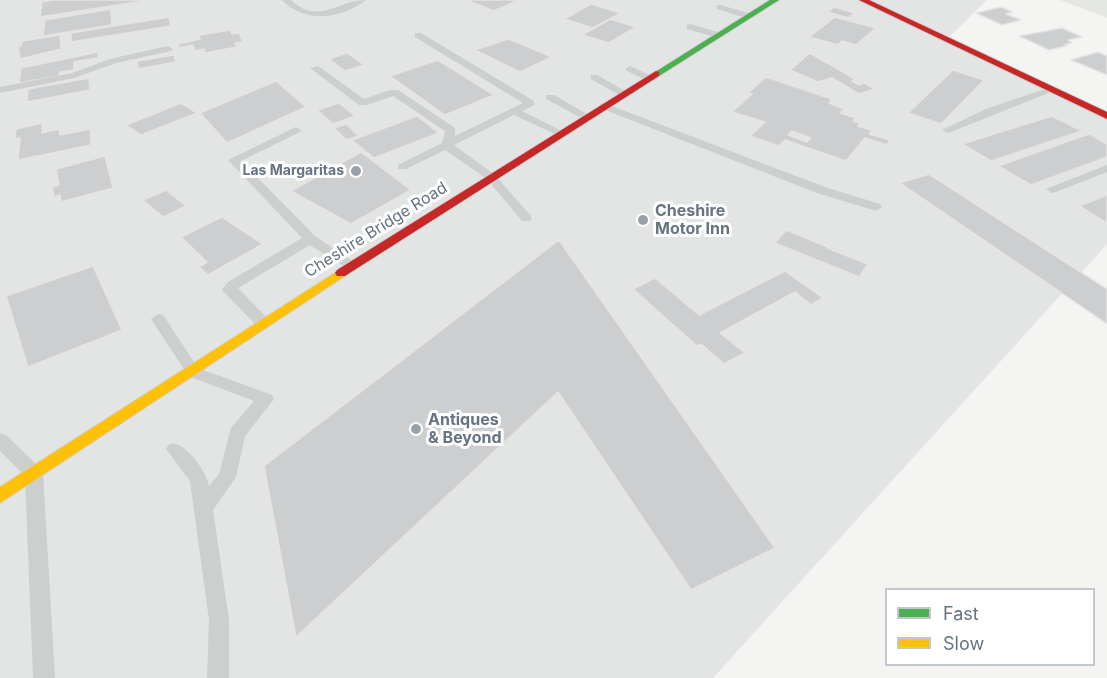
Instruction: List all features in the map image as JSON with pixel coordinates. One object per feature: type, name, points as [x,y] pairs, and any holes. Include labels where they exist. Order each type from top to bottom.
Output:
[{"type":"main road","name":"Cheshire Bridge Road","points":[[0,495],[351,264],[775,0]]},
{"type":"main road","points":[[862,0],[1107,116]]},
{"type":"lane","points":[[286,0],[293,8],[318,16],[341,11],[362,0]]},
{"type":"lane","points":[[720,7],[749,16]]},
{"type":"lane","points":[[690,27],[718,35]]},
{"type":"lane","points":[[402,167],[530,103],[418,35]]},
{"type":"lane","points":[[0,90],[74,75],[114,61],[168,49]]},
{"type":"lane","points":[[315,68],[363,103],[394,92],[452,130],[447,146]]},
{"type":"lane","points":[[630,69],[650,78]]},
{"type":"lane","points":[[594,77],[625,94]]},
{"type":"lane","points":[[947,130],[990,111],[1051,90]]},
{"type":"lane","points":[[550,97],[587,117]]},
{"type":"lane","points":[[604,106],[821,190],[876,207]]},
{"type":"lane","points":[[514,111],[561,133]]},
{"type":"lane","points":[[296,130],[234,160],[310,238],[351,264]]},
{"type":"lane","points":[[447,146],[491,177],[526,218]]},
{"type":"lane","points":[[1052,189],[1107,168]]},
{"type":"lane","points":[[262,322],[229,290],[233,285],[310,238]]},
{"type":"lane","points":[[158,318],[190,369],[266,399],[237,433],[227,477],[203,508]]},
{"type":"lane","points":[[0,440],[34,473],[44,678]]},
{"type":"lane","points":[[175,449],[199,479],[219,620],[218,678]]},
{"type":"shaded area","points":[[0,0],[987,0],[945,41],[1107,117],[1107,244],[713,678],[0,678]]},
{"type":"shaded area","points":[[1060,0],[1107,0],[1107,18]]},
{"type":"building","points":[[52,0],[150,0],[40,17],[42,2]]},
{"type":"building","points":[[466,0],[518,0],[494,11]]},
{"type":"building","points":[[591,4],[621,13],[593,28],[564,19]]},
{"type":"building","points":[[834,7],[855,13],[848,18],[828,12]]},
{"type":"building","points":[[1001,7],[1012,12],[1006,14],[1021,20],[1002,25],[976,13]]},
{"type":"building","points":[[111,9],[112,25],[43,36],[45,20]]},
{"type":"building","points":[[169,17],[171,26],[71,42],[71,33]]},
{"type":"building","points":[[835,17],[876,28],[856,45],[842,41],[838,45],[809,37]]},
{"type":"building","points":[[610,19],[636,27],[609,43],[582,35]]},
{"type":"building","points":[[1062,28],[1082,37],[1068,40],[1072,43],[1064,45],[1066,46],[1049,50],[1019,36]]},
{"type":"building","points":[[230,30],[232,34],[239,33],[243,42],[235,43],[237,47],[205,53],[204,49],[195,51],[193,45],[179,48],[178,44],[200,39],[199,35]]},
{"type":"building","points":[[60,35],[61,49],[20,59],[18,47],[21,46],[22,41]]},
{"type":"building","points":[[508,39],[552,57],[520,72],[475,50]]},
{"type":"building","points":[[98,52],[98,58],[74,62],[74,70],[60,72],[59,76],[19,83],[21,68]]},
{"type":"building","points":[[1098,52],[1107,56],[1107,75],[1071,60]]},
{"type":"building","points":[[347,53],[364,65],[345,71],[329,59]]},
{"type":"building","points":[[810,53],[855,79],[852,81],[859,85],[864,83],[875,89],[859,94],[832,78],[818,82],[790,70]]},
{"type":"building","points":[[174,55],[176,62],[138,69],[137,61]]},
{"type":"building","points":[[438,60],[494,95],[445,115],[390,76]]},
{"type":"building","points":[[953,70],[984,80],[941,124],[908,113]]},
{"type":"building","points":[[766,77],[832,99],[829,103],[844,109],[840,113],[856,118],[853,121],[860,123],[858,126],[872,130],[869,134],[890,140],[887,145],[865,138],[846,161],[785,140],[779,146],[750,136],[765,122],[732,112],[752,94],[748,93]],"holes":[[[792,131],[811,138],[807,142],[788,135]]]},
{"type":"building","points":[[89,78],[90,90],[27,102],[28,89]]},
{"type":"building","points":[[276,81],[306,107],[227,143],[200,113]]},
{"type":"building","points":[[181,103],[197,113],[141,135],[126,125]]},
{"type":"building","points":[[339,103],[355,116],[333,124],[317,110]]},
{"type":"building","points":[[417,116],[439,133],[374,158],[352,140]]},
{"type":"building","points":[[1052,116],[1082,131],[991,161],[962,144]]},
{"type":"building","points":[[42,123],[42,133],[59,129],[60,135],[90,129],[91,145],[18,160],[20,138],[15,139],[16,129]]},
{"type":"building","points":[[346,124],[359,136],[346,140],[334,128]]},
{"type":"building","points":[[1089,134],[1107,144],[1107,157],[1031,185],[998,166]]},
{"type":"building","name":"Las Margaritas","points":[[361,152],[411,190],[351,224],[291,191]]},
{"type":"building","points":[[105,156],[113,188],[61,202],[60,195],[54,197],[52,187],[59,185],[56,169]]},
{"type":"building","points":[[929,174],[1107,289],[1107,324],[900,183]]},
{"type":"building","points":[[166,190],[186,206],[163,217],[143,200]]},
{"type":"building","points":[[1107,195],[1107,223],[1079,206]]},
{"type":"building","points":[[222,217],[263,244],[208,275],[199,267],[207,262],[181,237]]},
{"type":"building","points":[[786,230],[868,264],[859,277],[775,243]]},
{"type":"building","name":"Antiques & Beyond","points":[[559,240],[775,548],[691,590],[558,392],[296,637],[264,466]]},
{"type":"building","points":[[93,266],[122,330],[28,367],[6,296]]},
{"type":"building","points":[[785,271],[823,298],[811,305],[795,292],[720,333],[745,353],[724,364],[701,344],[697,346],[633,289],[655,278],[699,315]]},
{"type":"traffic: fast","points":[[656,74],[775,0]]},
{"type":"traffic: slow","points":[[0,496],[341,273]]},
{"type":"traffic: jam","points":[[863,0],[1107,116]]},
{"type":"traffic: jam","points":[[341,273],[656,74]]},
{"type":"place","name":"Las Margaritas","points":[[356,171]]},
{"type":"place","name":"Cheshire Motor Inn","points":[[643,220]]},
{"type":"place","name":"Antiques & Beyond","points":[[416,429]]}]
